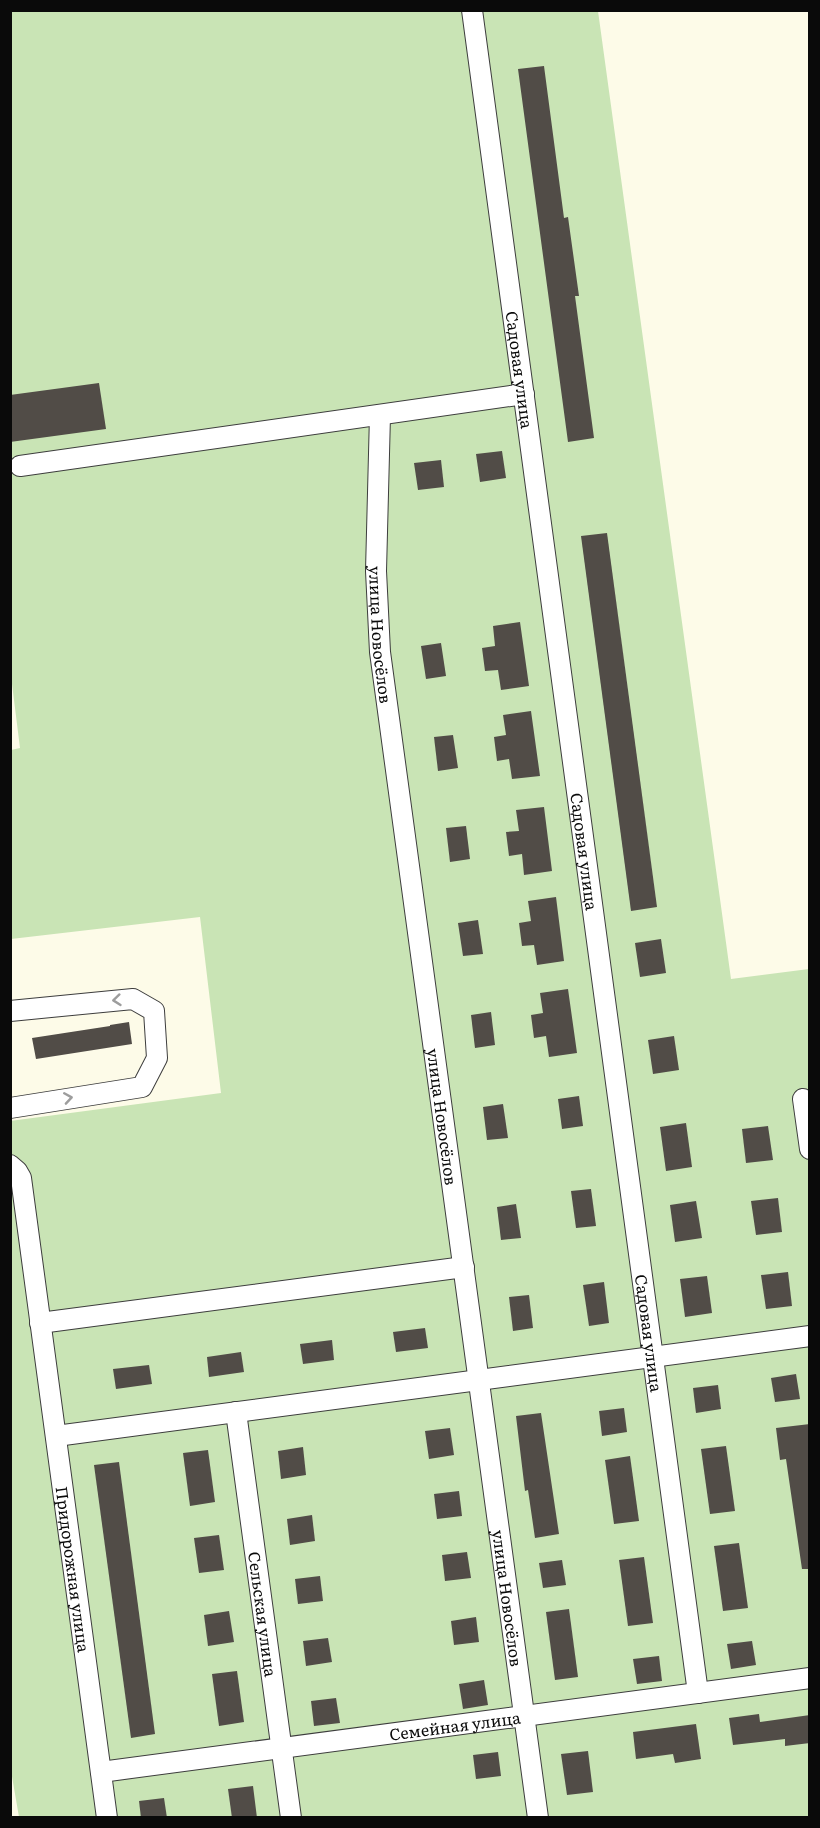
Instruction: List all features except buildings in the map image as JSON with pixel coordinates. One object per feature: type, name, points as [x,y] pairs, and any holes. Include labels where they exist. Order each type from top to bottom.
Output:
[{"type":"street","name":"Садовая улица","points":[[472,10],[698,1693]]},
{"type":"street","points":[[20,466],[524,394]]},
{"type":"street","name":"улица Новосёлов","points":[[380,415],[376,571],[380,652],[538,1818]]},
{"type":"street","points":[[10,1011],[134,999],[154,1011],[157,1058],[142,1087],[10,1108]]},
{"type":"street","points":[[803,1099],[810,1149]]},
{"type":"street","name":"Придорожная улица","points":[[10,1165],[21,1178],[108,1818]]},
{"type":"street","points":[[40,1323],[464,1267]]},
{"type":"street","points":[[56,1436],[810,1336]]},
{"type":"street","name":"Сельская улица","points":[[236,1412],[291,1818]]},
{"type":"street","name":"Семейная улица","points":[[101,1772],[810,1678]]},
{"type":"green space","points":[[11,11],[598,11],[731,979],[809,969],[809,1817],[19,1817],[10,1765],[10,1121],[221,1093],[200,917],[11,939],[11,750],[20,748],[10,668]]}]
